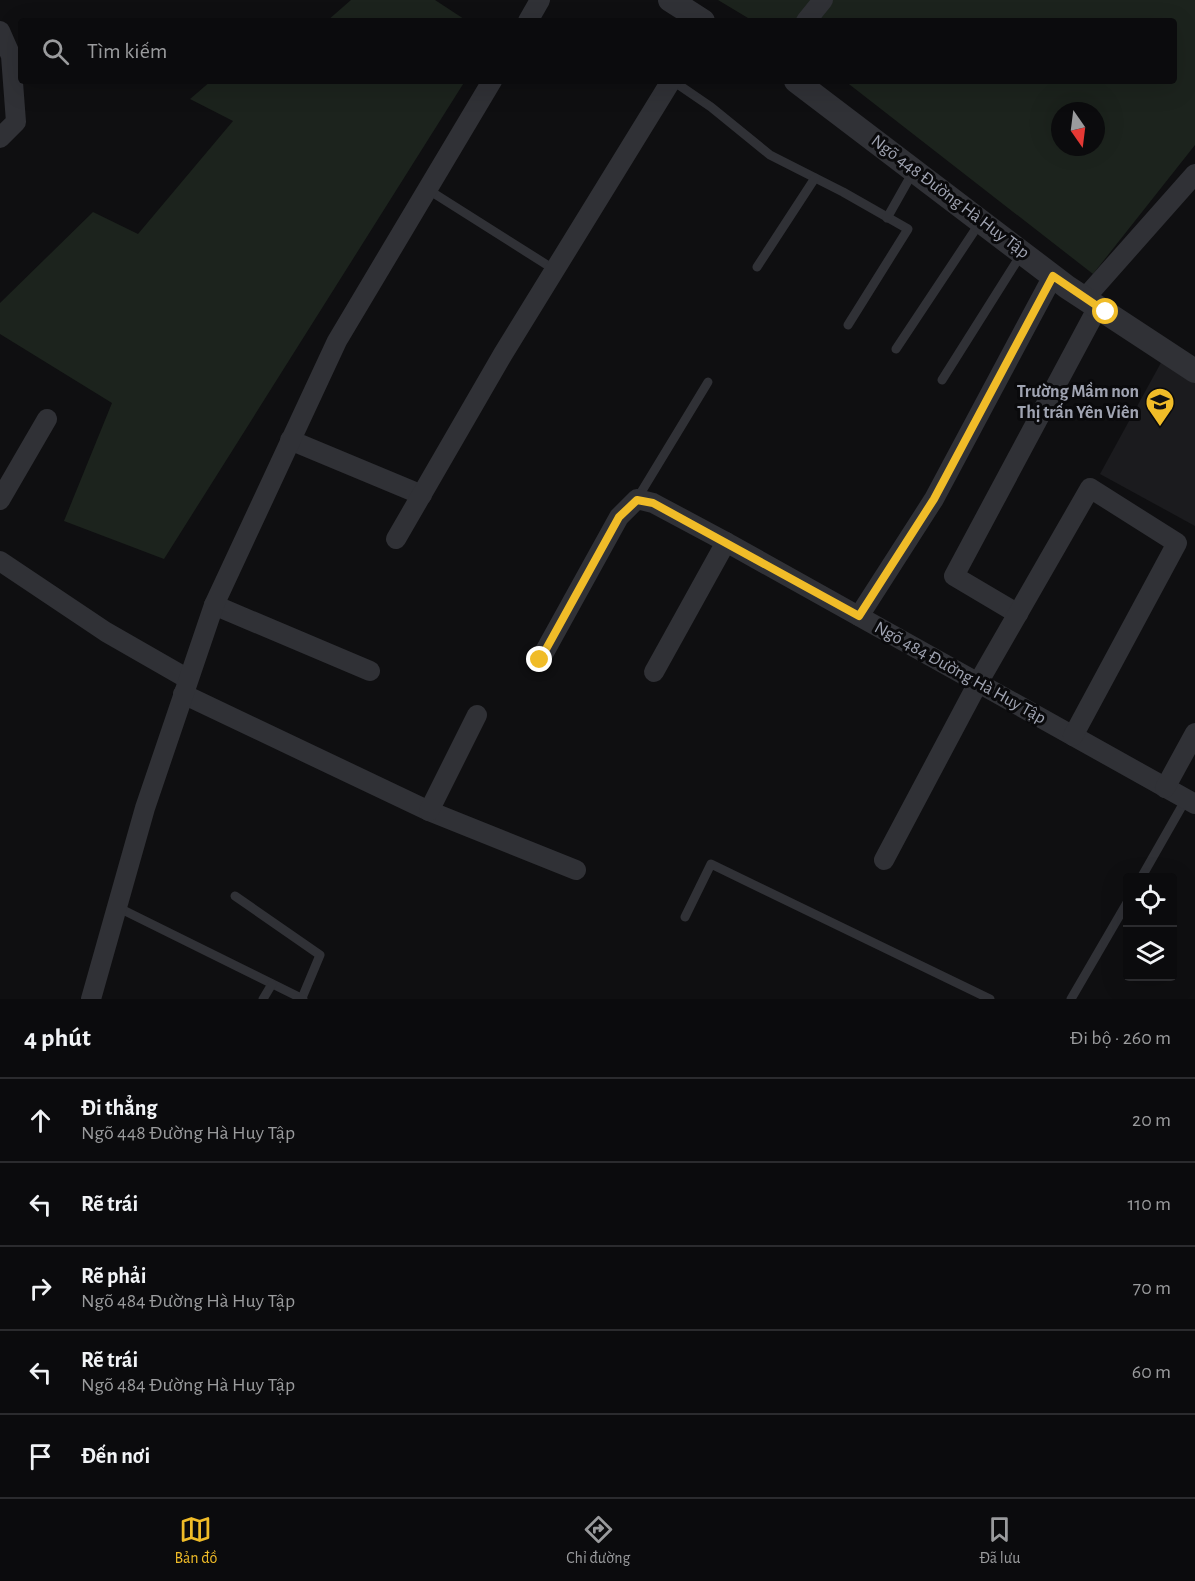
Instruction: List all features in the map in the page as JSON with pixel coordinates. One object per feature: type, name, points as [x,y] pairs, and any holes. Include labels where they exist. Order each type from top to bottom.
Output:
[{"type":"street","points":[[530,18],[540,0]]},
{"type":"street","points":[[670,0],[698,18]]},
{"type":"street","points":[[808,18],[823,0]]},
{"type":"street","points":[[0,31],[11,56],[16,122],[0,138]]},
{"type":"street","points":[[91,999],[145,808],[214,604],[337,341],[490,84]]},
{"type":"street","points":[[396,539],[503,354],[670,84]]},
{"type":"street","name":"Ngõ 448 Đường Hà Huy Tập","points":[[800,84],[1053,276],[1195,371]]},
{"type":"street","points":[[1018,614],[954,576],[1091,303],[1195,174]]},
{"type":"street","points":[[859,616],[934,499],[1053,276]]},
{"type":"street","points":[[0,500],[47,419]]},
{"type":"street","points":[[290,440],[422,495]]},
{"type":"street","points":[[884,860],[978,683],[1090,488],[1178,543],[1073,736]]},
{"type":"street","points":[[540,660],[619,517],[637,500]]},
{"type":"street","name":"Ngõ 484 Đường Hà Huy Tập","points":[[637,500],[653,503],[726,542],[1191,802]]},
{"type":"street","points":[[654,672],[726,542]]},
{"type":"street","points":[[0,561],[186,686],[429,811],[576,870]]},
{"type":"street","points":[[214,604],[370,671]]},
{"type":"street","points":[[429,811],[477,715]]},
{"type":"street","points":[[1165,788],[1195,733]]},
{"type":"lane","points":[[676,84],[726,119],[770,155],[908,229],[848,325]]},
{"type":"lane","points":[[887,218],[914,170]]},
{"type":"lane","points":[[757,267],[815,178]]},
{"type":"lane","points":[[428,189],[555,270]]},
{"type":"lane","points":[[896,349],[981,221]]},
{"type":"lane","points":[[942,380],[1022,252]]},
{"type":"lane","points":[[637,500],[708,382]]},
{"type":"lane","points":[[1144,873],[1191,802]]},
{"type":"lane","points":[[685,916],[711,864],[990,999]]},
{"type":"lane","points":[[117,907],[303,999],[320,955],[235,896]]},
{"type":"lane","points":[[1071,999],[1123,910]]},
{"type":"lane","points":[[263,999],[272,984]]},
{"type":"shaded area","points":[[351,0],[435,0],[462,18],[330,18]]},
{"type":"shaded area","points":[[718,0],[1195,0],[1195,145],[1093,274],[849,84],[1177,84],[1177,18],[748,18]]},
{"type":"shaded area","points":[[208,84],[463,84],[164,559],[64,521],[112,403],[0,334],[0,303],[93,212],[138,234],[233,121],[190,99]]},
{"type":"shaded area","name":"Trường Mầm non Thị trấn Yên Viên","points":[[1163,359],[1195,379],[1195,526],[1100,474]]},
{"type":"place","name":"Trường Mầm non Thị trấn Yên Viên","points":[[1160,428]]},
{"type":"route","points":[[540,660],[619,517],[637,500],[653,503],[859,616],[934,499],[1053,276],[1106,312]]}]
